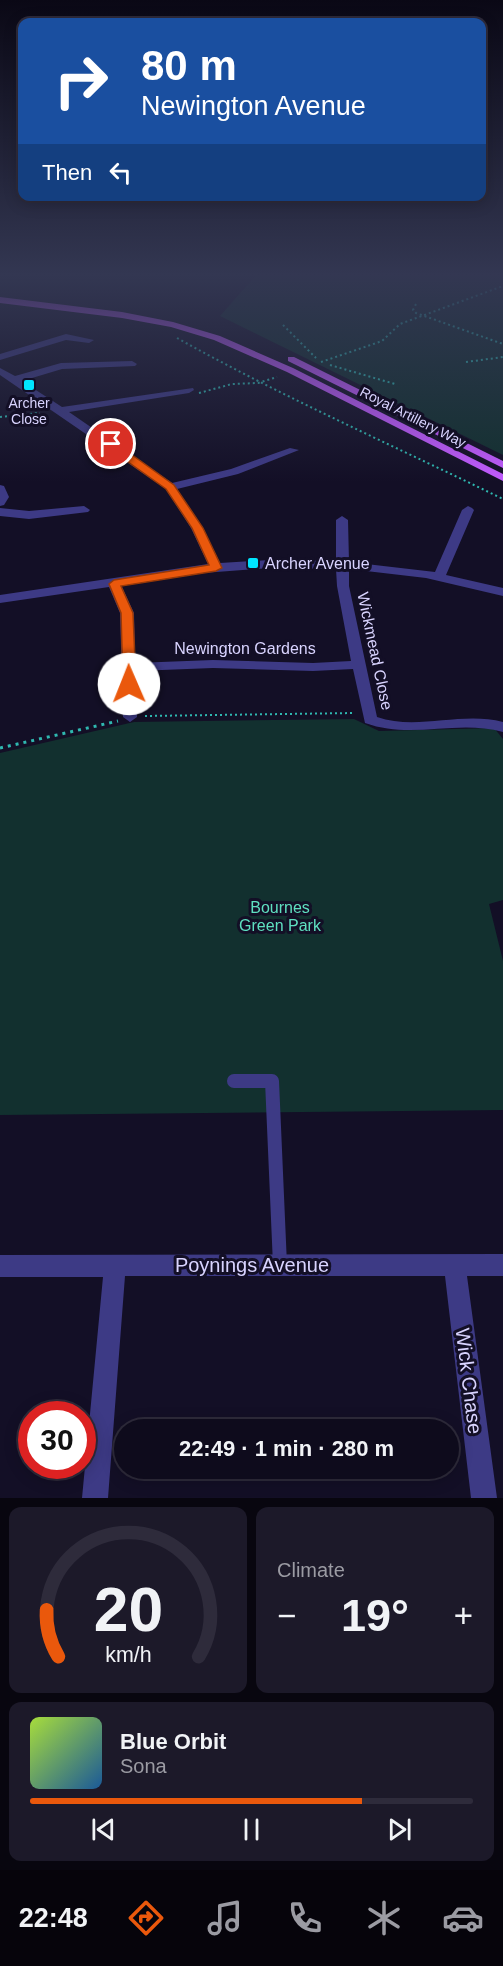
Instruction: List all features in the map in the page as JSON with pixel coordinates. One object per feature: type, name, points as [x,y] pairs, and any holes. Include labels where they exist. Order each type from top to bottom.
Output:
[{"type":"main road","name":"Royal Artillery Way","points":[[228,343],[290,370],[503,478]]},
{"type":"main road","name":"Royal Artillery Way","points":[[253,343],[309,368],[503,465]]},
{"type":"street","points":[[0,357],[47,343]]},
{"type":"street","points":[[13,380],[61,366],[132,364]]},
{"type":"street","points":[[0,371],[59,409],[170,487],[197,528],[216,568]]},
{"type":"street","points":[[59,409],[189,390]]},
{"type":"street","points":[[170,487],[234,472],[294,450]]},
{"type":"street","points":[[0,488],[3,497],[0,503]]},
{"type":"street","points":[[0,512],[28,515],[84,510]]},
{"type":"street","points":[[440,575],[468,510]]},
{"type":"street","name":"Wickmead Close","points":[[342,520],[343,586],[370,720],[381,724],[487,722],[503,727]]},
{"type":"street","points":[[0,599],[216,568],[342,564],[440,575],[503,592]]},
{"type":"street","points":[[114,584],[127,613],[130,717]]},
{"type":"street","name":"Newington Gardens","points":[[129,667],[213,664],[313,667],[360,665]]},
{"type":"street","points":[[94,1498],[115,1265]]},
{"type":"street","name":"Wick Chase","points":[[455,1265],[484,1498]]},
{"type":"street","name":"Poynings Avenue","points":[[0,1266],[503,1265]]},
{"type":"lane","points":[[234,1081],[272,1080],[280,1265]]},
{"type":"path","points":[[184,343],[258,382],[338,418],[503,499]]},
{"type":"path","points":[[301,343],[321,362],[395,384]]},
{"type":"path","points":[[321,362],[376,343]]},
{"type":"path","points":[[466,362],[503,357]]},
{"type":"path","points":[[189,390],[200,394],[232,384],[258,382],[284,375]]},
{"type":"path","points":[[0,417],[59,409]]},
{"type":"path","points":[[0,748],[130,717],[369,713]]},
{"type":"green space","points":[[275,343],[503,343],[503,455]]},
{"type":"green space","name":"Bournes Green Park","points":[[354,719],[379,731],[494,728],[503,739],[503,900],[489,904],[503,961],[503,1110],[0,1115],[0,753],[134,722]]},
{"type":"place","name":"Archer Close","points":[[29,385]]},
{"type":"place","name":"Archer Avenue","points":[[253,563]]},
{"type":"route","points":[[111,444],[170,487],[197,528],[216,568],[188,570],[114,584],[124,603],[129,625],[129,684]]}]
